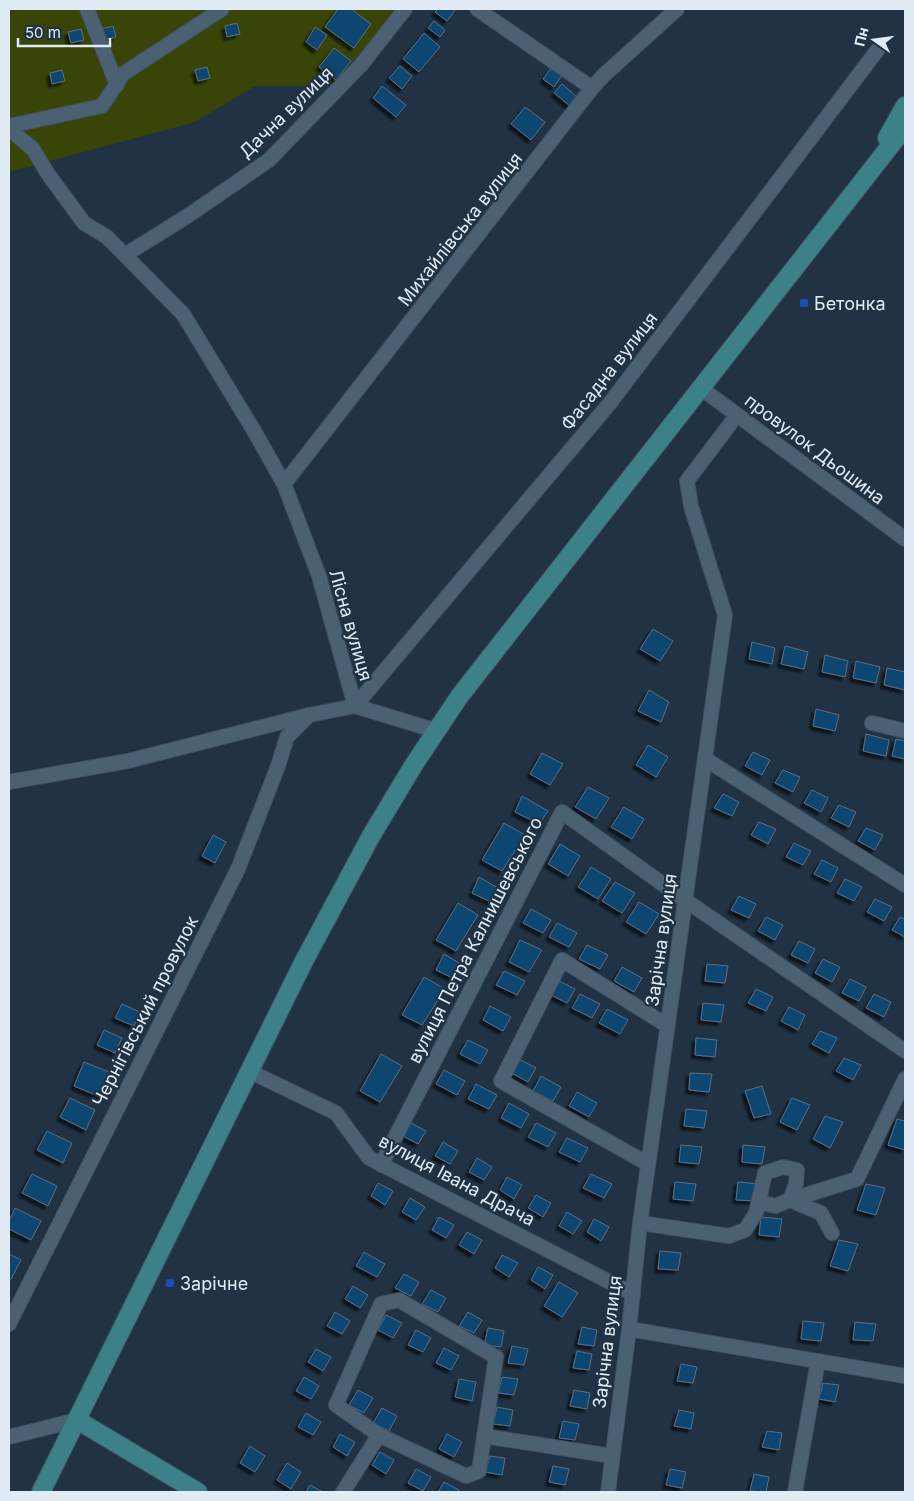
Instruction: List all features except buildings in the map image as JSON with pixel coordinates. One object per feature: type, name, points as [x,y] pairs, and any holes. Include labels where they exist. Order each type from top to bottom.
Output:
[{"type":"main road","points":[[862,182],[905,106]]},
{"type":"main road","points":[[41,1492],[304,961],[371,836],[413,766],[459,698],[905,128]]},
{"type":"main road","points":[[77,1420],[198,1492]]},
{"type":"street","points":[[87,9],[117,85]]},
{"type":"street","points":[[9,127],[102,106],[123,74],[220,9]]},
{"type":"street","name":"Дачна вулиця","points":[[125,255],[189,216],[269,160],[361,65],[405,9]]},
{"type":"street","points":[[476,9],[592,88]]},
{"type":"street","name":"Михайлівська вулиця","points":[[284,484],[592,88],[678,9]]},
{"type":"street","name":"Фасадна вулиця","points":[[355,706],[610,403],[880,48]]},
{"type":"street","name":"Лісна вулиця","points":[[9,127],[33,149],[48,174],[84,223],[107,237],[183,314],[284,484],[319,576],[355,706],[309,715],[128,761],[9,782]]},
{"type":"street","name":"провулок Дьошина","points":[[702,389],[905,539]]},
{"type":"street","name":"Зарічна вулиця","points":[[608,1492],[629,1329],[640,1223],[725,615],[691,506],[687,481],[737,415]]},
{"type":"street","points":[[355,706],[437,730]]},
{"type":"street","name":"Чернігівський провулок","points":[[9,1324],[238,869],[278,766],[287,737],[309,715]]},
{"type":"street","points":[[872,723],[905,731]]},
{"type":"street","points":[[705,759],[905,884]]},
{"type":"street","name":"вулиця Петра Калнишевського","points":[[381,1164],[562,812],[685,900],[905,1051]]},
{"type":"street","points":[[648,1164],[501,1081],[562,960],[668,1026]]},
{"type":"street","name":"вулиця Івана Драча","points":[[249,1071],[336,1113],[369,1158],[632,1294]]},
{"type":"street","points":[[759,1202],[775,1206],[857,1179],[905,1079]]},
{"type":"street","points":[[640,1223],[729,1236],[745,1230],[756,1213],[766,1173],[783,1167],[797,1170],[796,1184],[790,1200]]},
{"type":"street","points":[[790,1200],[821,1213],[832,1232]]},
{"type":"street","points":[[399,1300],[496,1357],[478,1471],[466,1476],[379,1435],[336,1405],[381,1304],[399,1300]]},
{"type":"street","points":[[629,1329],[905,1376]]},
{"type":"street","points":[[795,1492],[818,1361]]},
{"type":"street","points":[[9,1437],[77,1420]]},
{"type":"street","points":[[343,1492],[379,1435]]},
{"type":"street","points":[[484,1436],[612,1456]]},
{"type":"green space","points":[[9,9],[396,9],[334,86],[255,86],[195,122],[9,171]]},
{"type":"place","name":"Бетонка","points":[[804,303]]},
{"type":"place","name":"Зарічне","points":[[170,1283]]}]
